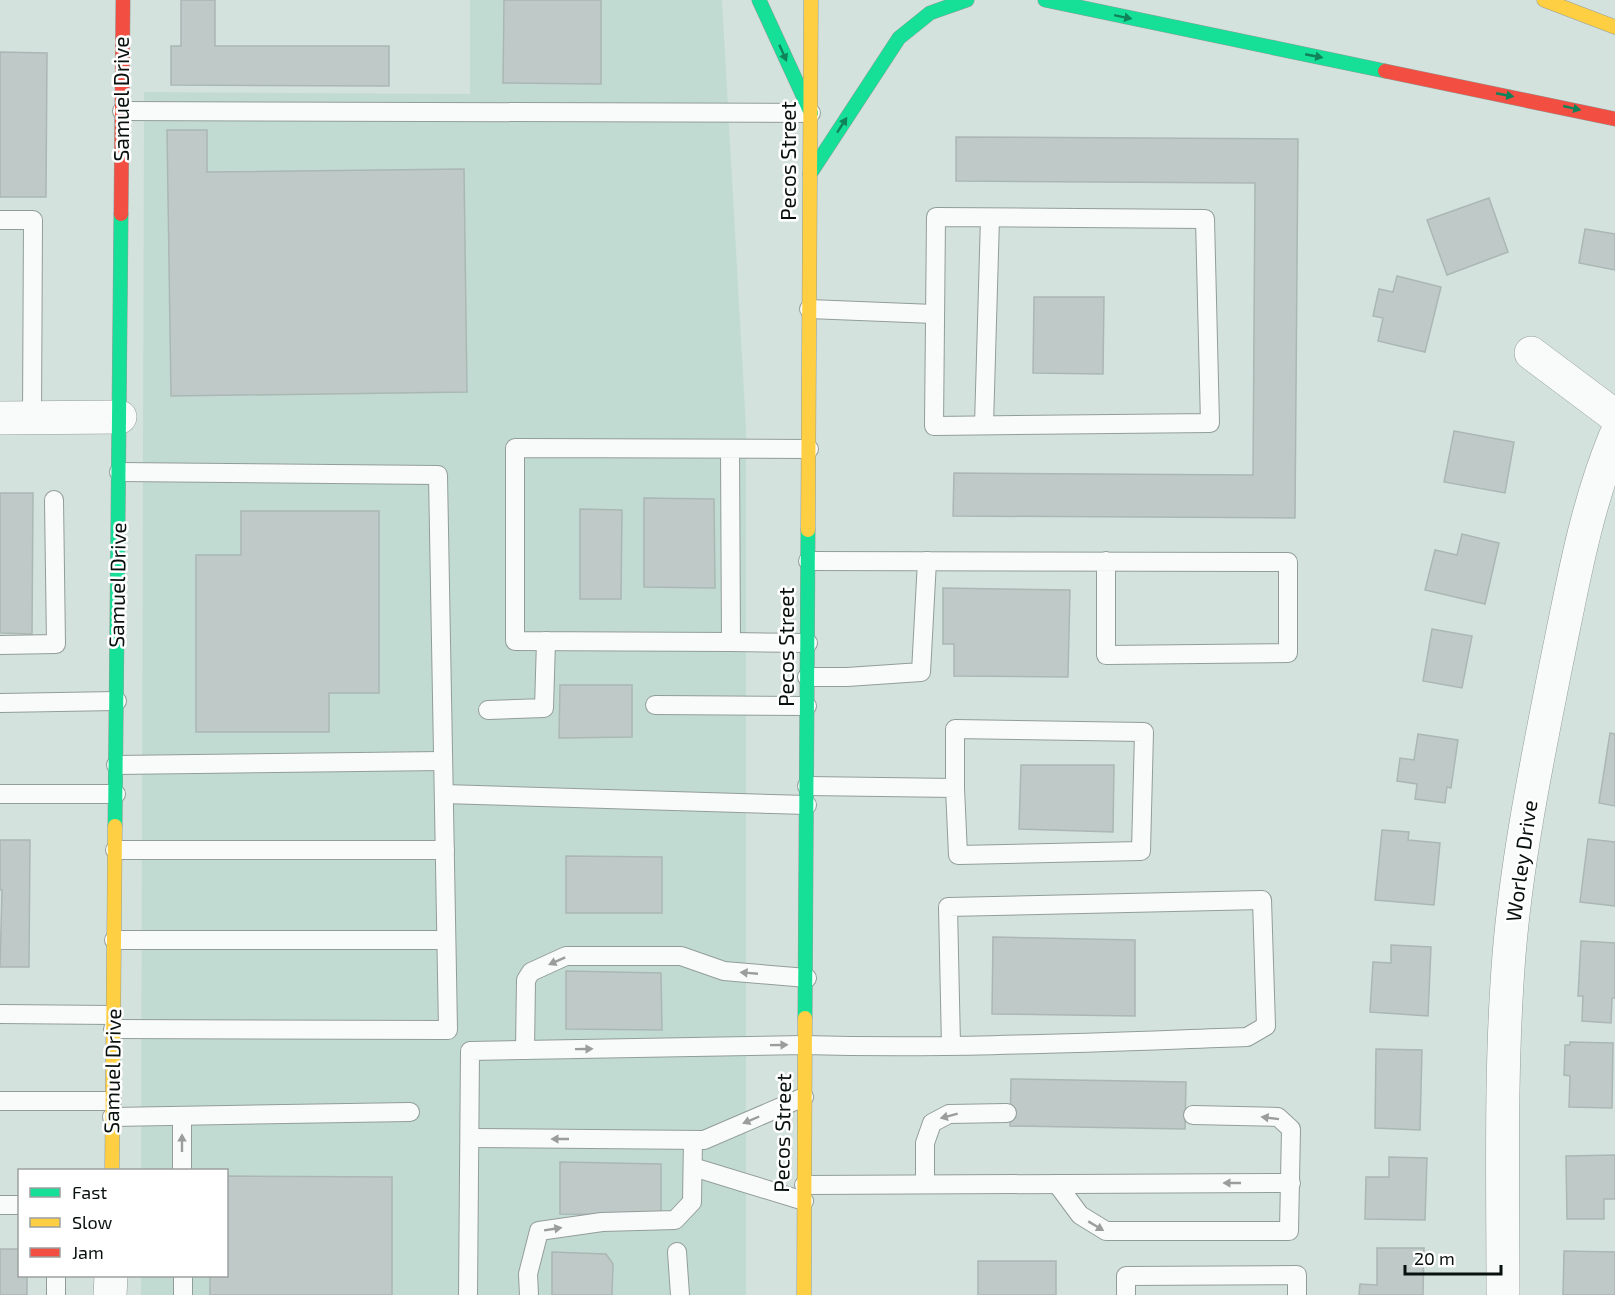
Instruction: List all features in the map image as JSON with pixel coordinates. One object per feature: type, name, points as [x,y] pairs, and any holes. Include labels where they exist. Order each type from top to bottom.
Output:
[{"type":"main road","name":"Samuel Drive","points":[[112,1169],[123,0]]},
{"type":"main road","points":[[759,0],[811,113]]},
{"type":"main road","name":"Pecos Street","points":[[804,1295],[811,0]]},
{"type":"main road","points":[[810,174],[899,38],[912,25],[933,11],[967,0]]},
{"type":"main road","points":[[1045,0],[1615,118]]},
{"type":"main road","points":[[1544,0],[1615,27]]},
{"type":"street","points":[[1531,353],[1615,416]]},
{"type":"street","points":[[16,418],[120,417]]},
{"type":"street","name":"Worley Drive","points":[[1503,1295],[1504,1040],[1509,954],[1540,747],[1579,550],[1604,464],[1615,437]]},
{"type":"street","points":[[110,1295],[111,1277]]},
{"type":"lane","points":[[122,111],[811,113]]},
{"type":"lane","points":[[936,217],[990,218],[1205,219],[1210,423],[934,426],[936,217]]},
{"type":"lane","points":[[984,425],[990,218]]},
{"type":"lane","points":[[0,220],[33,220],[16,418]]},
{"type":"lane","points":[[809,309],[934,314]]},
{"type":"lane","points":[[808,449],[515,448],[515,641],[808,643]]},
{"type":"lane","points":[[730,449],[730,642]]},
{"type":"lane","points":[[0,1014],[113,1022],[448,1030],[438,475],[119,472]]},
{"type":"lane","points":[[0,645],[56,644],[54,500]]},
{"type":"lane","points":[[808,561],[1106,561],[1288,562],[1288,653],[1106,655],[1106,561]]},
{"type":"lane","points":[[807,677],[921,672],[927,561]]},
{"type":"lane","points":[[488,710],[544,708],[546,641]]},
{"type":"lane","points":[[0,703],[117,701]]},
{"type":"lane","points":[[655,705],[807,706]]},
{"type":"lane","points":[[955,729],[1144,732],[1142,851],[958,855],[955,788],[955,729]]},
{"type":"lane","points":[[116,765],[443,761]]},
{"type":"lane","points":[[807,786],[955,788]]},
{"type":"lane","points":[[0,794],[116,794]]},
{"type":"lane","points":[[444,794],[807,805]]},
{"type":"lane","points":[[115,850],[445,850]]},
{"type":"lane","points":[[468,1295],[470,1051],[805,1045],[951,1046],[1247,1037],[1266,1026],[1262,900],[948,907],[951,1046]]},
{"type":"lane","points":[[114,940],[446,940]]},
{"type":"lane","points":[[525,1050],[526,980],[531,972],[566,956],[681,956],[724,971],[807,978]]},
{"type":"lane","points":[[470,1138],[704,1140],[804,1097]]},
{"type":"lane","points":[[0,1101],[182,1116],[410,1112]]},
{"type":"lane","points":[[925,1183],[925,1143],[932,1123],[949,1114],[1007,1113]]},
{"type":"lane","points":[[1057,1184],[1080,1215],[1106,1231],[1289,1231],[1291,1129],[1278,1117],[1192,1115]]},
{"type":"lane","points":[[182,1116],[182,1169]]},
{"type":"lane","points":[[529,1295],[528,1274],[538,1231],[602,1222],[675,1220],[692,1202],[693,1140]]},
{"type":"lane","points":[[693,1167],[804,1193],[925,1183],[1291,1183]]},
{"type":"lane","points":[[0,1204],[18,1204]]},
{"type":"lane","points":[[677,1252],[680,1295]]},
{"type":"lane","points":[[1126,1295],[1126,1276],[1286,1275],[1297,1275],[1297,1295]]},
{"type":"lane","points":[[56,1277],[56,1295]]},
{"type":"lane","points":[[183,1277],[183,1295]]},
{"type":"shaded area","points":[[470,0],[722,0],[746,427],[746,1295],[141,1295],[141,1277],[228,1277],[228,1169],[141,1169],[144,92],[470,94]]},
{"type":"building","points":[[181,0],[215,0],[215,46],[389,46],[389,86],[171,85],[171,46],[181,46]]},
{"type":"building","points":[[504,0],[601,0],[601,84],[503,83]]},
{"type":"building","points":[[0,52],[47,53],[46,197],[0,197]]},
{"type":"building","points":[[167,130],[207,130],[207,172],[464,169],[467,392],[171,396]]},
{"type":"building","points":[[956,137],[1298,139],[1295,518],[953,516],[954,473],[1253,475],[1255,183],[956,181]]},
{"type":"building","points":[[1489,198],[1508,252],[1447,275],[1427,220]]},
{"type":"building","points":[[1585,229],[1615,234],[1615,270],[1579,263]]},
{"type":"building","points":[[1397,276],[1441,287],[1425,352],[1378,341],[1383,318],[1373,316],[1379,289],[1393,292]]},
{"type":"building","points":[[1034,297],[1104,297],[1103,374],[1033,373]]},
{"type":"building","points":[[1454,431],[1514,442],[1505,493],[1444,482]]},
{"type":"building","points":[[0,493],[33,493],[32,634],[0,633]]},
{"type":"building","points":[[644,498],[714,499],[715,588],[644,587]]},
{"type":"building","points":[[580,509],[622,510],[621,599],[580,599]]},
{"type":"building","points":[[241,511],[379,511],[379,693],[329,693],[329,732],[196,732],[196,555],[241,555]]},
{"type":"building","points":[[1462,534],[1499,543],[1485,604],[1425,590],[1435,550],[1457,555]]},
{"type":"building","points":[[943,588],[1070,590],[1068,677],[954,676],[954,644],[943,644]]},
{"type":"building","points":[[1432,629],[1472,636],[1462,688],[1423,681]]},
{"type":"building","points":[[560,685],[632,685],[632,737],[559,738]]},
{"type":"building","points":[[1610,733],[1615,734],[1615,806],[1599,803]]},
{"type":"building","points":[[1418,734],[1458,740],[1451,788],[1447,787],[1445,803],[1415,799],[1417,784],[1397,781],[1400,758],[1414,760]]},
{"type":"building","points":[[1021,765],[1114,765],[1113,832],[1019,829]]},
{"type":"building","points":[[1382,830],[1409,832],[1408,840],[1440,843],[1434,905],[1375,900]]},
{"type":"building","points":[[1588,839],[1615,842],[1615,906],[1580,902]]},
{"type":"building","points":[[0,840],[30,840],[29,967],[0,967],[2,890],[0,890]]},
{"type":"building","points":[[566,856],[662,857],[662,913],[566,913]]},
{"type":"building","points":[[993,937],[1135,940],[1135,1016],[992,1014]]},
{"type":"building","points":[[1581,941],[1615,943],[1615,998],[1612,998],[1611,1023],[1582,1021],[1583,996],[1578,996]]},
{"type":"building","points":[[1391,945],[1431,947],[1428,1016],[1370,1012],[1373,962],[1391,963]]},
{"type":"building","points":[[566,971],[661,973],[662,1030],[566,1029]]},
{"type":"building","points":[[1570,1042],[1613,1043],[1612,1108],[1569,1107],[1570,1076],[1564,1075],[1565,1045],[1570,1045]]},
{"type":"building","points":[[1376,1049],[1422,1050],[1420,1130],[1375,1128]]},
{"type":"building","points":[[1011,1079],[1186,1082],[1185,1129],[1010,1126]]},
{"type":"building","points":[[1615,1155],[1615,1199],[1604,1199],[1604,1219],[1567,1219],[1566,1156]]},
{"type":"building","points":[[1389,1157],[1427,1158],[1425,1220],[1365,1219],[1366,1177],[1389,1177]]},
{"type":"building","points":[[560,1162],[661,1164],[661,1215],[560,1214]]},
{"type":"building","points":[[228,1176],[392,1177],[392,1295],[210,1295],[210,1277],[228,1277]]},
{"type":"building","points":[[1377,1248],[1424,1248],[1423,1295],[1359,1295],[1360,1284],[1377,1285]]},
{"type":"building","points":[[0,1249],[18,1249],[18,1277],[27,1277],[27,1295],[0,1295]]},
{"type":"building","points":[[1564,1251],[1615,1252],[1615,1295],[1563,1295]]},
{"type":"building","points":[[552,1252],[606,1254],[613,1264],[612,1295],[552,1295]]},
{"type":"building","points":[[978,1261],[1056,1261],[1056,1295],[978,1295]]},
{"type":"traffic: fast","points":[[759,0],[811,113]]},
{"type":"traffic: fast","points":[[810,174],[899,38],[930,13],[967,0]]},
{"type":"traffic: fast","points":[[1045,0],[1385,71]]},
{"type":"traffic: fast","points":[[115,826],[121,214]]},
{"type":"traffic: fast","points":[[805,1018],[808,530]]},
{"type":"traffic: slow","points":[[808,530],[811,0]]},
{"type":"traffic: slow","points":[[1544,0],[1615,27]]},
{"type":"traffic: slow","points":[[112,1169],[115,826]]},
{"type":"traffic: slow","points":[[804,1295],[805,1018]]},
{"type":"traffic: jam","points":[[121,214],[123,0]]},
{"type":"traffic: jam","points":[[1385,71],[1615,119]]}]
